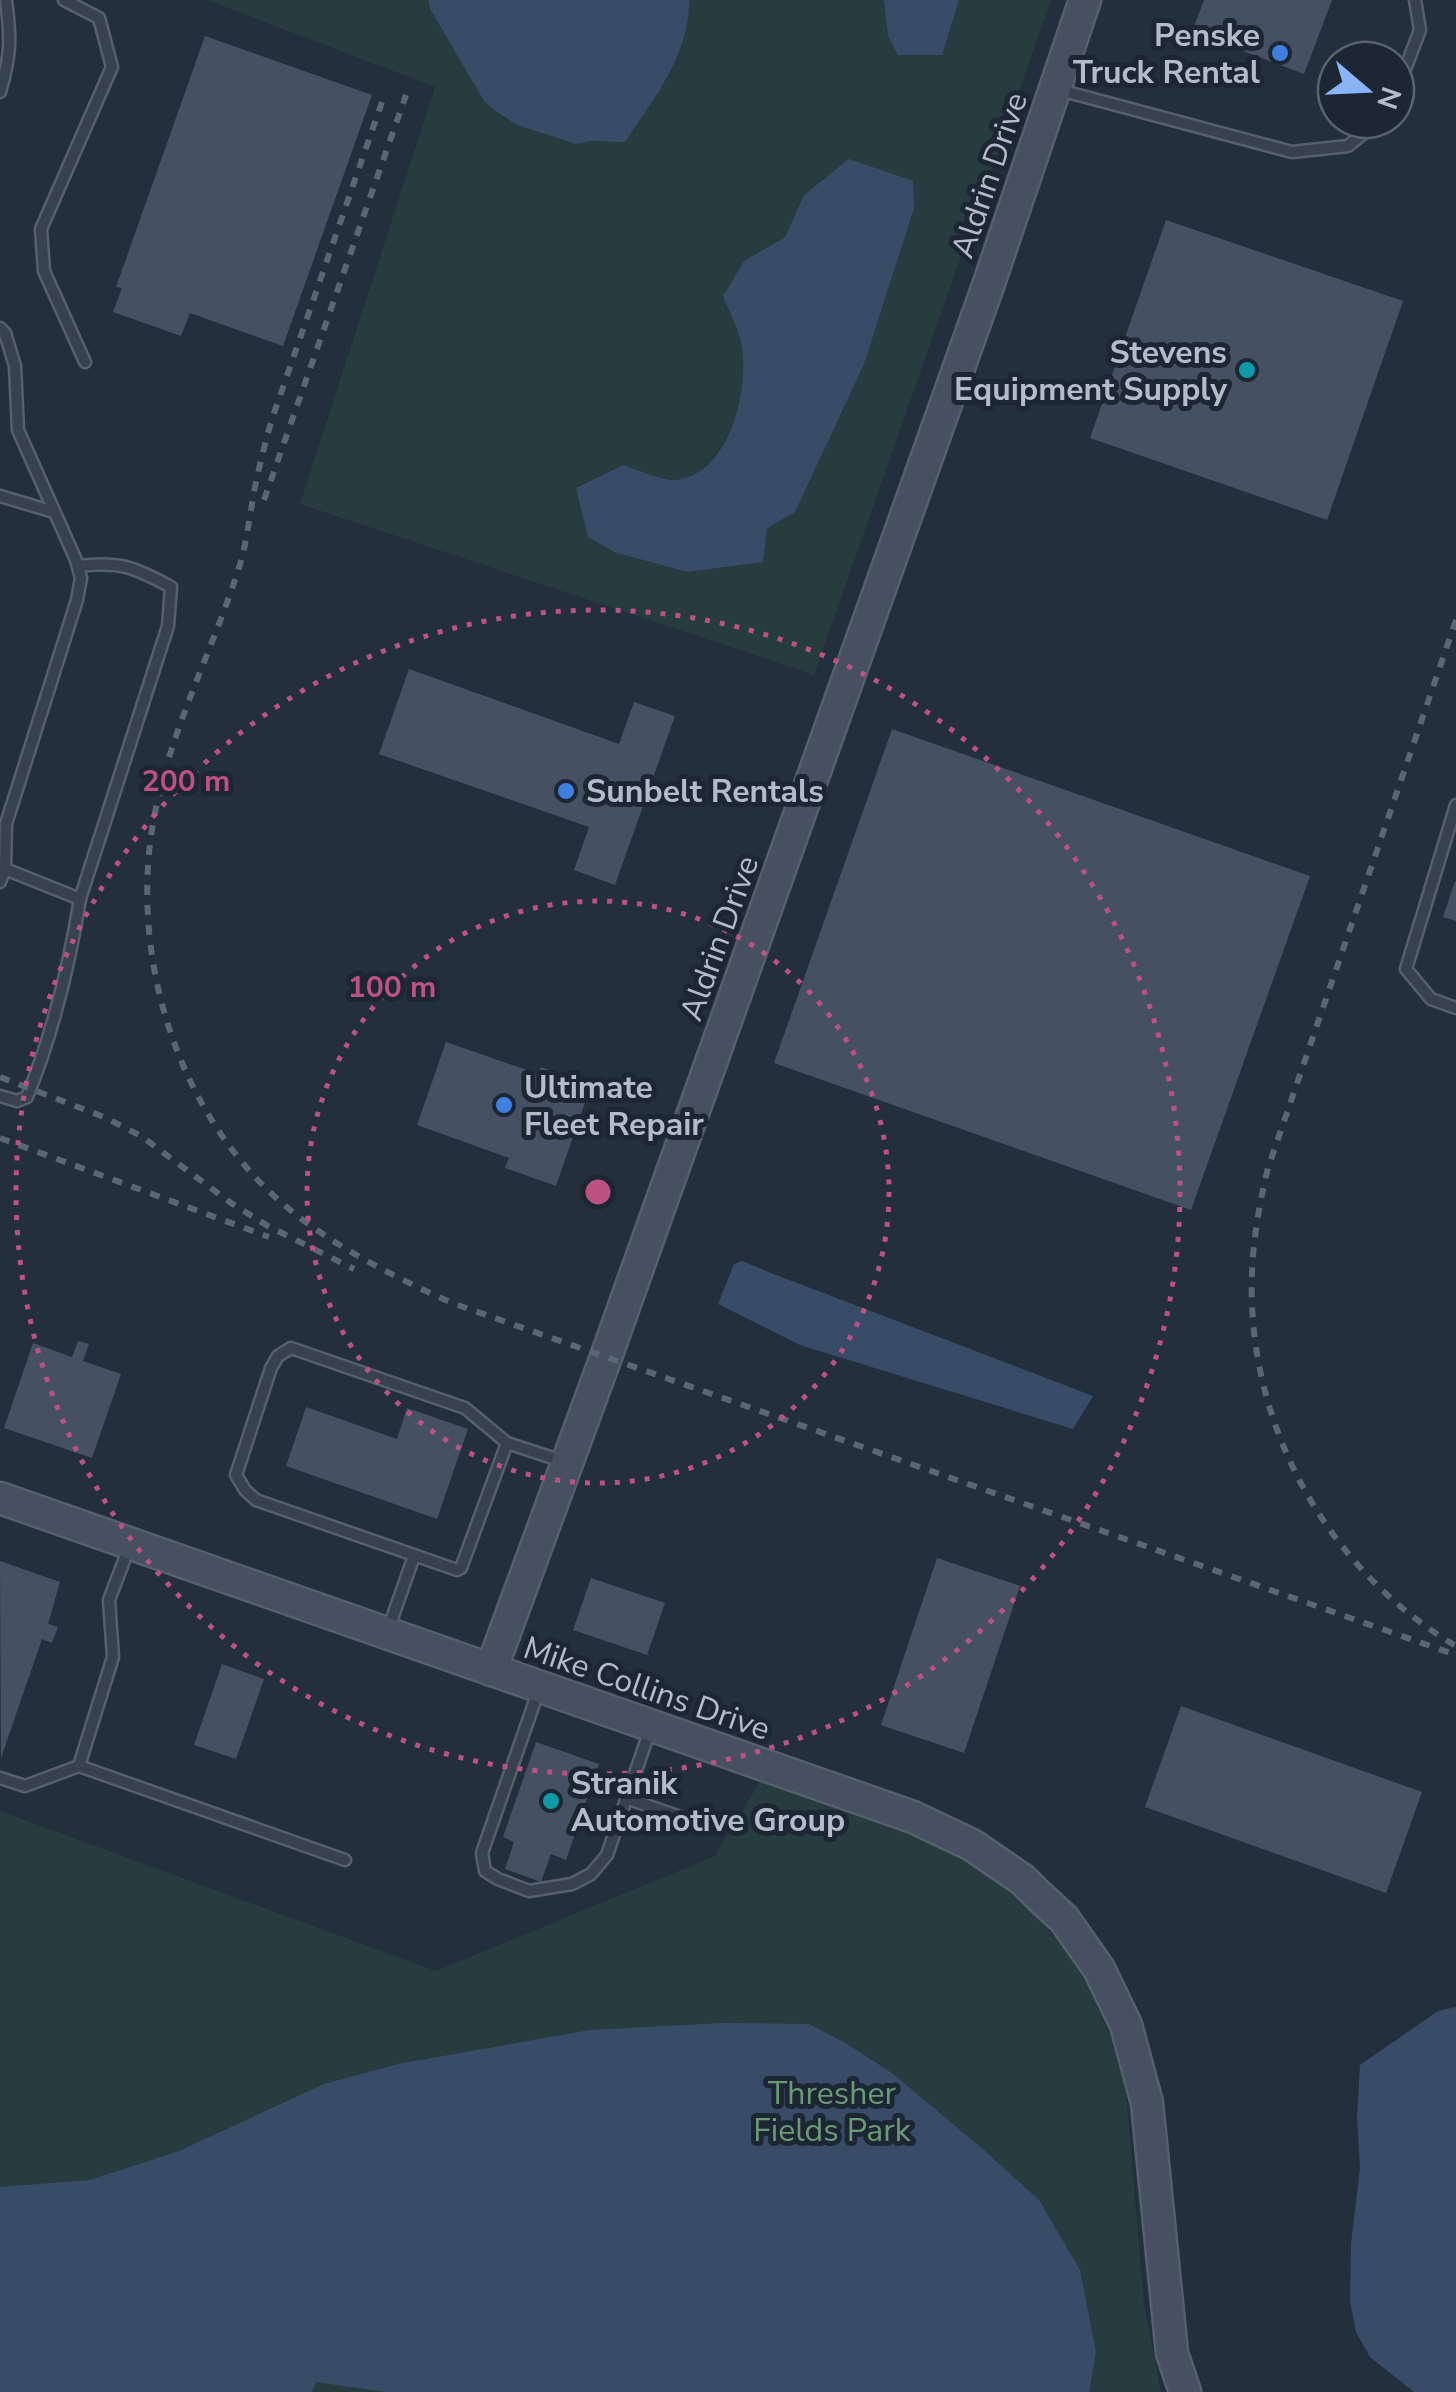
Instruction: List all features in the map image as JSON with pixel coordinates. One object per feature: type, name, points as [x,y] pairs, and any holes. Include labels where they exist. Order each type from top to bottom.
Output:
[{"type":"street","name":"Aldrin Drive","points":[[491,1670],[982,304],[1085,0]]},
{"type":"street","name":"Mike Collins Drive","points":[[0,1498],[912,1817],[972,1845],[1023,1880],[1064,1920],[1099,1969],[1126,2025],[1147,2103],[1172,2353],[1185,2392]]},
{"type":"lane","points":[[0,92],[9,61],[5,43],[6,0]]},
{"type":"lane","points":[[64,0],[100,18],[112,67],[41,229],[44,270],[85,362]]},
{"type":"lane","points":[[1415,0],[1420,30],[1416,40]]},
{"type":"lane","points":[[1055,89],[1292,152],[1348,146],[1355,140]]},
{"type":"lane","points":[[0,328],[15,366],[18,430],[82,578],[6,824],[5,869],[0,882]]},
{"type":"lane","points":[[0,496],[54,512]]},
{"type":"lane","points":[[0,1096],[17,1101],[27,1098],[37,1072],[70,964],[80,899],[168,626],[171,587],[141,571],[108,562],[78,566]]},
{"type":"lane","points":[[1456,805],[1406,969],[1431,999],[1456,1008]]},
{"type":"lane","points":[[5,869],[80,899]]},
{"type":"lane","points":[[507,1443],[457,1570],[256,1500],[236,1474],[271,1368],[278,1356],[291,1348],[466,1408],[507,1443],[567,1463]]},
{"type":"lane","points":[[80,1766],[113,1657],[110,1600],[131,1544]]},
{"type":"lane","points":[[387,1633],[414,1556]]},
{"type":"lane","points":[[540,1687],[482,1853],[485,1871],[528,1891],[572,1884],[591,1874],[606,1856],[651,1726]]},
{"type":"lane","points":[[0,1778],[25,1786],[80,1766],[345,1860]]},
{"type":"lane","points":[[626,1798],[709,1827]]},
{"type":"green space","points":[[207,0],[428,0],[484,101],[517,125],[576,144],[625,141],[669,75],[684,39],[689,0],[884,0],[888,36],[899,55],[942,54],[959,0],[1051,0],[814,675],[300,504],[435,87]],"holes":[[[804,195],[763,562],[687,572],[614,552],[588,537],[577,487],[623,465],[675,480],[693,475],[721,450],[737,412],[743,373],[740,340],[723,296],[744,261],[785,237]]]},
{"type":"green space","name":"Thresher Fields Park","points":[[761,1780],[949,1849],[1036,1915],[1065,1950],[1091,1991],[1111,2039],[1126,2091],[1144,2303],[1161,2392],[0,2392],[0,1811],[436,1971],[715,1856]]},
{"type":"water","points":[[428,0],[689,0],[684,39],[677,57],[625,142],[576,144],[517,125],[484,101]]},
{"type":"water","points":[[884,0],[959,0],[942,55],[898,55],[888,36]]},
{"type":"water","points":[[849,159],[913,181],[914,208],[864,364],[795,512],[767,528],[763,562],[687,572],[614,552],[588,537],[576,488],[623,465],[675,480],[693,475],[721,450],[737,412],[743,373],[740,340],[723,296],[744,261],[785,237],[804,195]]},
{"type":"water","points":[[742,1261],[1093,1396],[1073,1429],[800,1345],[718,1304],[734,1264]]},
{"type":"water","points":[[1456,2007],[1456,2392],[1414,2392],[1370,2357],[1356,2332],[1350,2301],[1351,2244],[1360,2168],[1360,2065],[1438,2011]]},
{"type":"water","points":[[723,2023],[809,2024],[847,2044],[892,2073],[1039,2200],[1080,2270],[1096,2352],[1089,2392],[386,2392],[316,2382],[312,2392],[0,2392],[0,2187],[90,2180],[179,2151],[324,2084],[398,2064],[590,2030]]},
{"type":"building","name":"Penske Truck Rental","points":[[1204,0],[1332,0],[1304,74],[1192,32]]},
{"type":"building","points":[[205,36],[372,95],[283,346],[190,313],[181,336],[113,312],[122,288],[116,287]]},
{"type":"building","name":"Stevens Equipment Supply","points":[[1166,220],[1403,301],[1327,520],[1090,438]]},
{"type":"building","name":"Sunbelt Rentals","points":[[409,669],[619,744],[634,702],[675,716],[615,885],[574,870],[589,827],[379,754]]},
{"type":"building","points":[[892,729],[1310,876],[1191,1210],[774,1063]]},
{"type":"building","points":[[1456,882],[1456,921],[1443,917]]},
{"type":"building","name":"Ultimate Fleet Repair","points":[[446,1042],[538,1074],[541,1067],[591,1085],[556,1186],[505,1168],[509,1158],[417,1125]]},
{"type":"building","points":[[78,1341],[89,1344],[83,1361],[121,1374],[92,1458],[4,1428],[33,1343],[72,1357]]},
{"type":"building","points":[[306,1407],[397,1439],[407,1408],[468,1429],[437,1519],[286,1466]]},
{"type":"building","points":[[937,1558],[1020,1586],[964,1753],[881,1725]]},
{"type":"building","points":[[0,1561],[60,1582],[48,1624],[58,1627],[52,1643],[42,1639],[1,1758]]},
{"type":"building","points":[[591,1578],[665,1603],[647,1655],[573,1630]]},
{"type":"building","points":[[222,1664],[264,1679],[236,1759],[194,1745]]},
{"type":"building","points":[[1181,1706],[1422,1792],[1386,1893],[1145,1807]]},
{"type":"building","name":"Stranik Automotive Group","points":[[536,1742],[599,1764],[566,1860],[551,1854],[541,1882],[505,1869],[514,1842],[503,1837]]},
{"type":"railway","points":[[264,500],[406,95]]},
{"type":"railway","points":[[382,102],[272,419],[240,564],[183,716],[157,803],[149,858],[148,915],[155,972],[169,1028],[190,1081],[218,1130],[253,1175],[312,1227],[370,1263],[452,1303],[1456,1655]]},
{"type":"railway","points":[[1456,620],[1268,1168],[1255,1236],[1252,1287],[1258,1357],[1270,1407],[1288,1456],[1311,1501],[1340,1544],[1374,1582],[1413,1617],[1456,1646]]},
{"type":"railway","points":[[0,1077],[104,1117],[141,1136],[231,1203],[354,1269]]},
{"type":"railway","points":[[0,1138],[269,1237]]},
{"type":"place","name":"Penske Truck Rental","points":[[1280,53]]},
{"type":"place","name":"Stevens Equipment Supply","points":[[1247,370]]},
{"type":"place","name":"Sunbelt Rentals","points":[[566,791]]},
{"type":"place","name":"Ultimate Fleet Repair","points":[[504,1105]]},
{"type":"place","name":"Stranik Automotive Group","points":[[551,1801]]}]
